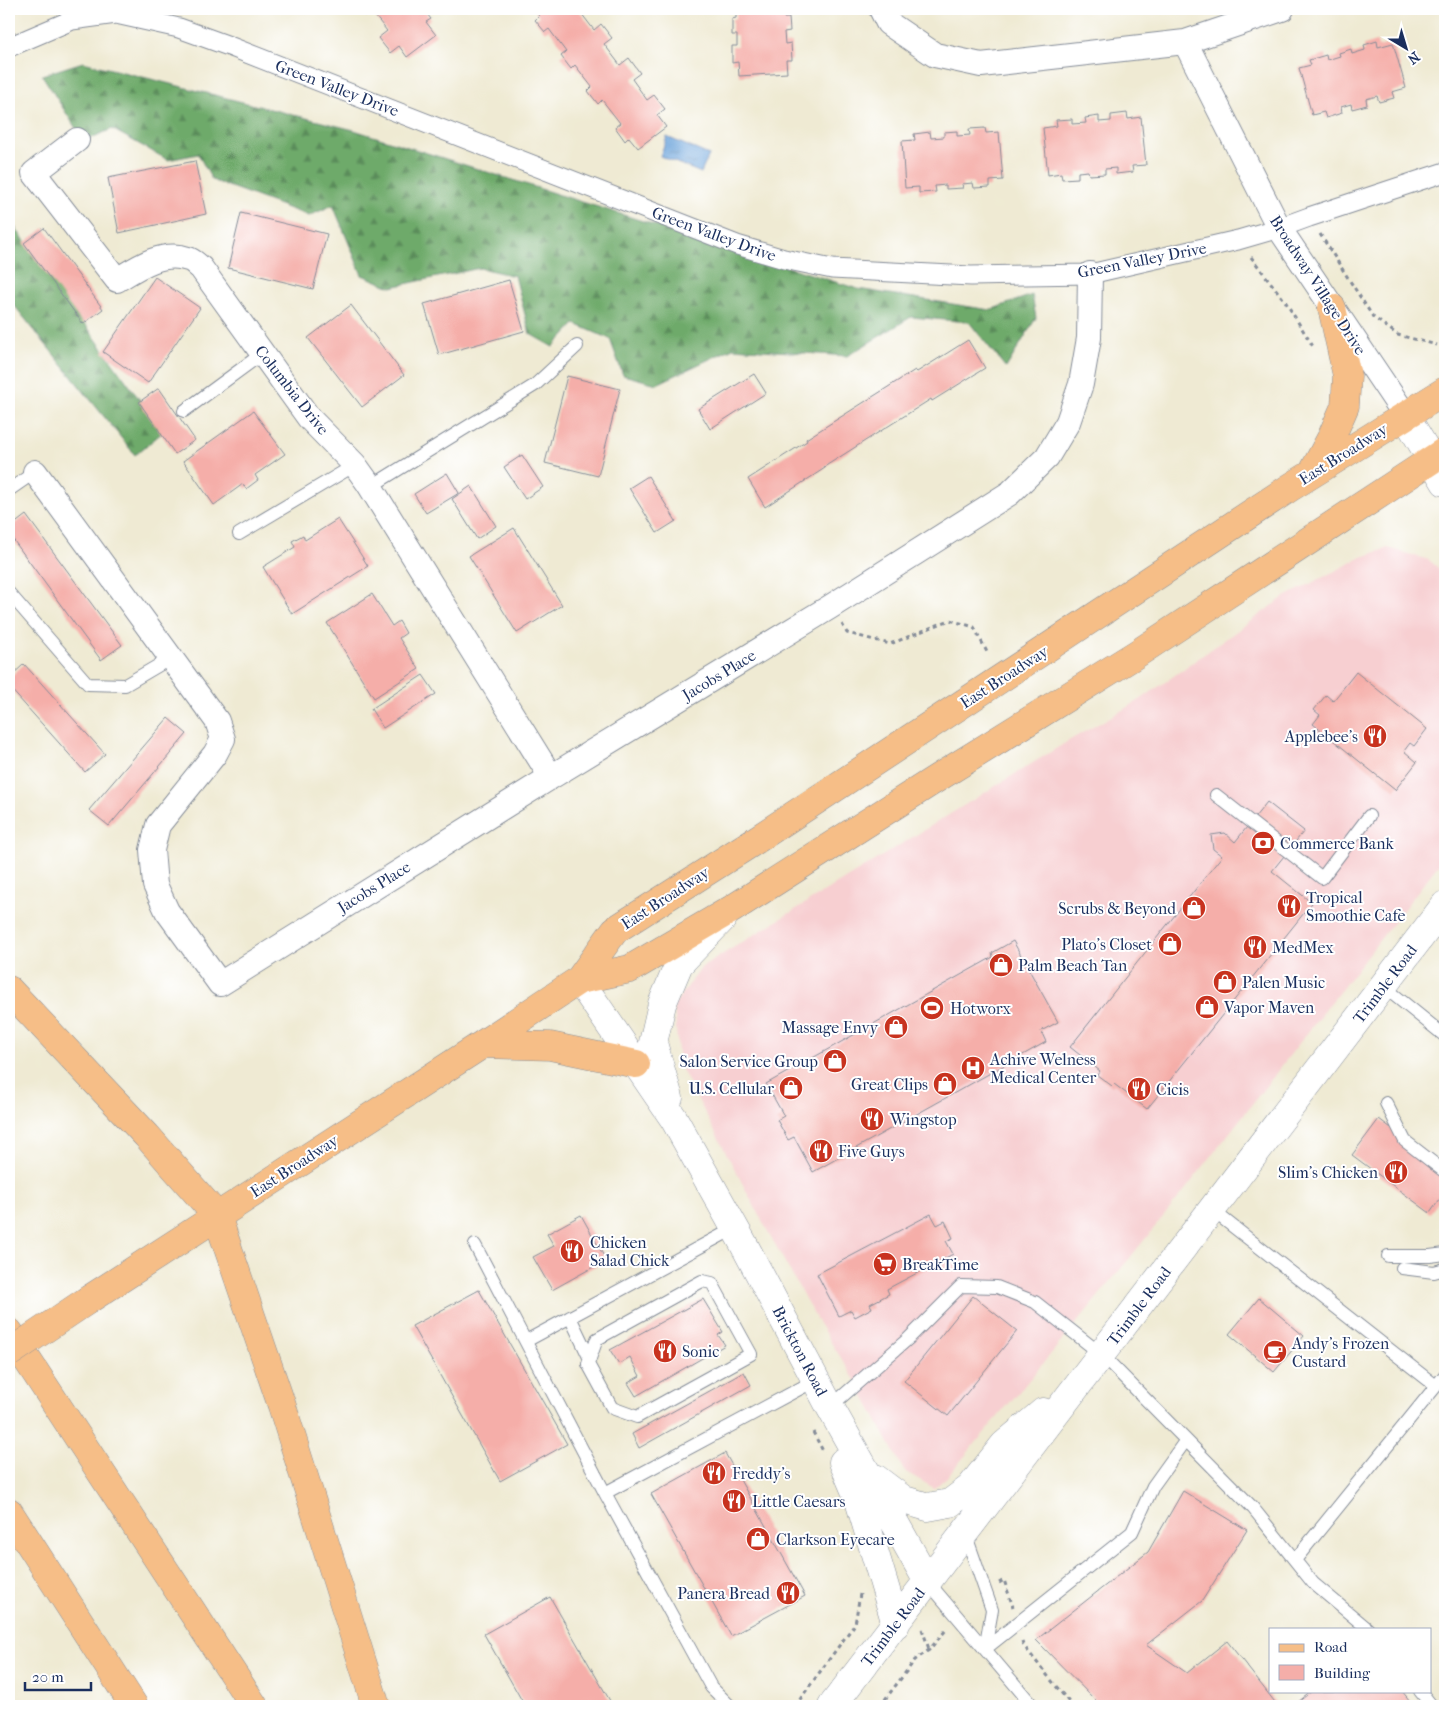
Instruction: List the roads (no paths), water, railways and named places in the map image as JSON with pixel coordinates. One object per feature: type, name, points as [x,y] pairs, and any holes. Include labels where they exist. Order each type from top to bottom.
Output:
[{"type":"main road","points":[[1311,474],[1331,438],[1345,406],[1347,376],[1332,308]]},
{"type":"main road","name":"East Broadway","points":[[9,1353],[484,1044],[579,980],[615,930],[753,842],[1311,474],[1445,391]]},
{"type":"main road","name":"East Broadway","points":[[579,980],[630,969],[732,909],[939,777],[1441,465]]},
{"type":"main road","points":[[9,990],[147,1136],[217,1216],[282,1406],[376,1706]]},
{"type":"main road","points":[[484,1044],[550,1046],[636,1064]]},
{"type":"main road","points":[[9,1332],[254,1706]]},
{"type":"main road","points":[[9,1512],[134,1706]]},
{"type":"street","points":[[881,9],[888,22],[934,54],[981,65],[1185,42],[1282,9]]},
{"type":"street","name":"Green Valley Drive","points":[[9,47],[72,20],[116,14],[179,28],[737,245],[832,269],[971,276],[1090,274],[1238,240],[1445,172]]},
{"type":"street","name":"Broadway Village Drive","points":[[1185,42],[1279,228],[1405,415]]},
{"type":"street","name":"Columbia Drive","points":[[77,140],[34,173],[117,280],[153,260],[172,256],[190,259],[201,268],[310,418],[355,464],[551,777]]},
{"type":"street","name":"Jacobs Place","points":[[172,658],[217,721],[223,739],[215,754],[158,825],[152,850],[155,885],[167,911],[220,984],[551,777],[830,607],[1010,493],[1047,457],[1068,422],[1081,384],[1089,338],[1090,274]]},
{"type":"street","points":[[1405,415],[1441,465]]},
{"type":"street","points":[[35,472],[172,658]]},
{"type":"street","name":"Trimble Road","points":[[832,1706],[1445,905]]},
{"type":"street","name":"Brickton Road","points":[[674,1119],[653,1043],[662,1004],[679,964],[732,909]]},
{"type":"street","name":"Brickton Road","points":[[579,980],[674,1119],[736,1228],[833,1412],[928,1582]]},
{"type":"street","points":[[866,1472],[904,1500],[928,1506],[950,1503],[970,1488],[1004,1445],[1037,1416],[1073,1391]]},
{"type":"street","points":[[833,1412],[841,1457],[858,1497],[896,1624]]},
{"type":"lane","points":[[370,487],[535,385],[577,346]]},
{"type":"lane","points":[[184,411],[263,354]]},
{"type":"lane","points":[[240,534],[355,464]]},
{"type":"lane","points":[[9,490],[35,472]]},
{"type":"lane","points":[[9,594],[88,684],[125,685],[172,658]]},
{"type":"lane","points":[[1216,796],[1322,878],[1369,816]]},
{"type":"lane","points":[[1383,986],[1445,1036]]},
{"type":"lane","points":[[1386,1103],[1405,1141],[1445,1172]]},
{"type":"lane","points":[[1212,1210],[1436,1386]]},
{"type":"lane","points":[[526,1341],[736,1228]]},
{"type":"lane","points":[[475,1245],[605,1493],[710,1687],[730,1706]]},
{"type":"lane","points":[[1388,1256],[1445,1254]]},
{"type":"lane","points":[[1402,1268],[1434,1272],[1445,1269]]},
{"type":"lane","points":[[570,1317],[590,1359],[588,1364],[612,1408],[636,1416],[751,1354],[712,1283],[702,1282],[597,1339],[590,1359]]},
{"type":"lane","points":[[833,1412],[961,1286],[997,1286],[1035,1302],[1101,1354],[1253,1508],[1314,1583],[1367,1628]]},
{"type":"lane","points":[[1295,1560],[1445,1376]]},
{"type":"lane","points":[[605,1493],[816,1380]]},
{"type":"lane","points":[[985,1649],[1132,1532],[1154,1486],[1186,1440]]},
{"type":"lane","points":[[965,1533],[992,1610],[985,1649]]},
{"type":"lane","points":[[928,1582],[1033,1706]]},
{"type":"lane","points":[[1421,1692],[1432,1706]]},
{"type":"water","points":[[667,137],[709,155],[701,173],[660,156]]},
{"type":"place","name":"Applebee's","points":[[1375,736]]},
{"type":"place","name":"Commerce Bank","points":[[1263,843]]},
{"type":"place","name":"Tropical Smoothie Cafe","points":[[1289,906]]},
{"type":"place","name":"Scrubs & Beyond","points":[[1194,908]]},
{"type":"place","name":"Plato's Closet","points":[[1170,944]]},
{"type":"place","name":"MedMex","points":[[1255,947]]},
{"type":"place","name":"Palm Beach Tan","points":[[1001,965]]},
{"type":"place","name":"Palen Music","points":[[1225,982]]},
{"type":"place","name":"Vapor Maven","points":[[1207,1007]]},
{"type":"place","name":"Hotworx","points":[[932,1008]]},
{"type":"place","name":"Massage Envy","points":[[896,1027]]},
{"type":"place","name":"Salon Service Group","points":[[835,1061]]},
{"type":"place","name":"Achive Welness Medical Center","points":[[973,1068]]},
{"type":"place","name":"Great Clips","points":[[945,1084]]},
{"type":"place","name":"U.S. Cellular","points":[[791,1088]]},
{"type":"place","name":"Cicis","points":[[1139,1089]]},
{"type":"place","name":"Wingstop","points":[[872,1119]]},
{"type":"place","name":"Five Guys","points":[[821,1151]]},
{"type":"place","name":"Slim's Chicken","points":[[1396,1172]]},
{"type":"place","name":"Chicken Salad Chick","points":[[572,1251]]},
{"type":"place","name":"BreakTime","points":[[885,1264]]},
{"type":"place","name":"Sonic","points":[[665,1351]]},
{"type":"place","name":"Andy's Frozen Custard","points":[[1275,1352]]},
{"type":"place","name":"Freddy's","points":[[714,1473]]},
{"type":"place","name":"Little Caesars","points":[[734,1501]]},
{"type":"place","name":"Clarkson Eyecare","points":[[758,1539]]},
{"type":"place","name":"Panera Bread","points":[[788,1593]]}]
